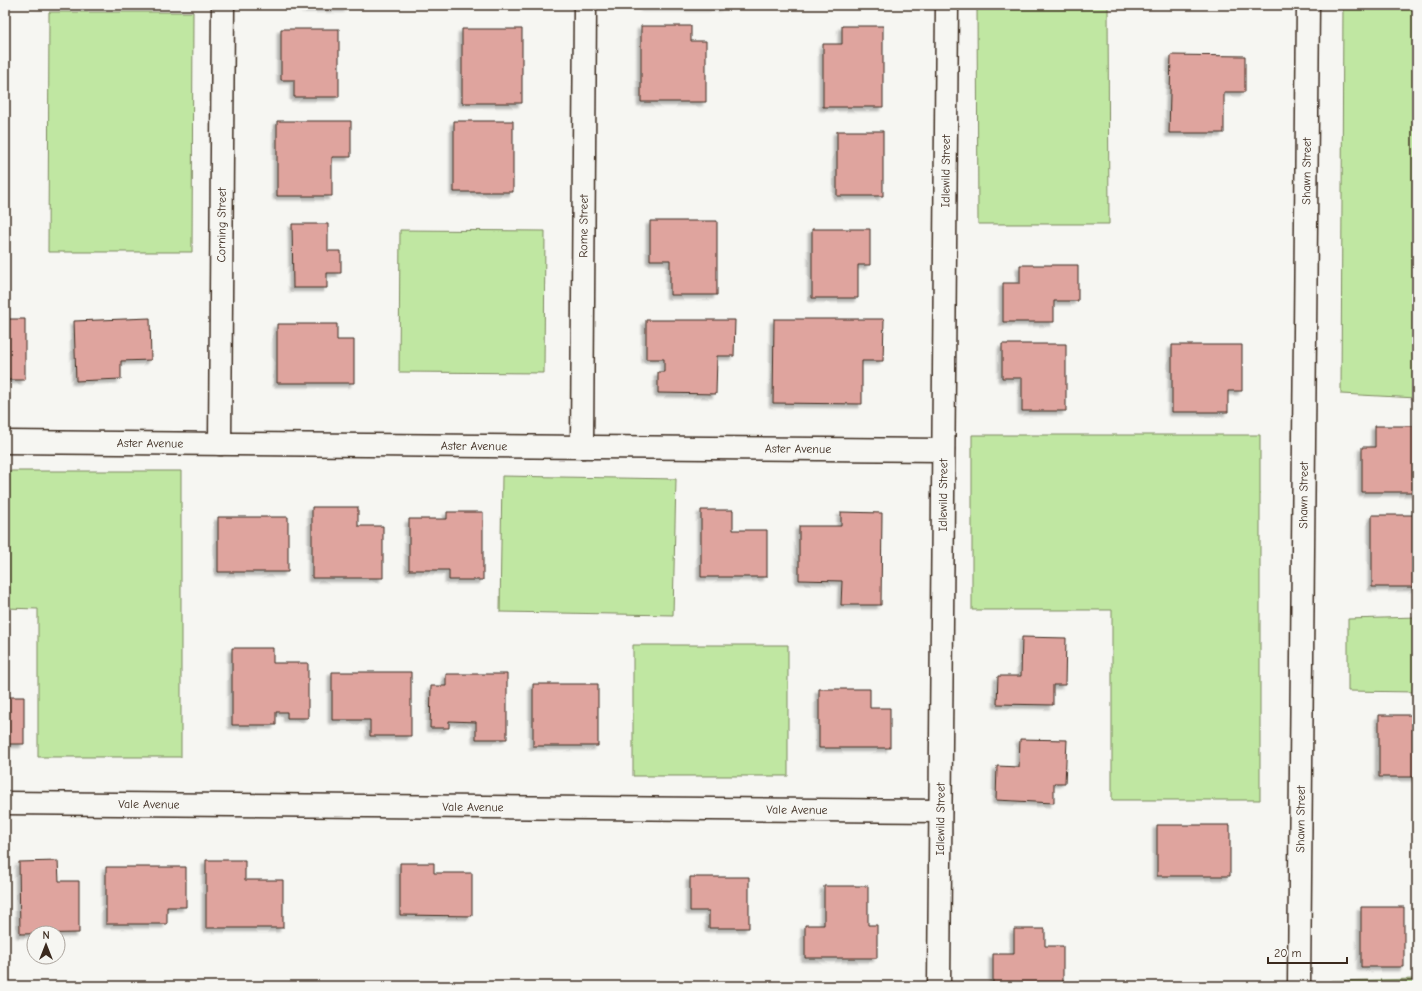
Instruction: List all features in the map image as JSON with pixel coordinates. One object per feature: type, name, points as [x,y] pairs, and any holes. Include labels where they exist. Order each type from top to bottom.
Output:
[{"type":"street","name":"Corning Street","points":[[220,444],[223,5]]},
{"type":"street","name":"Rome Street","points":[[582,447],[585,5]]},
{"type":"street","name":"Idlewild Street","points":[[939,986],[947,5]]},
{"type":"street","name":"Shawn Street","points":[[1299,986],[1308,5]]},
{"type":"street","name":"Aster Avenue","points":[[5,442],[943,450]]},
{"type":"street","name":"Vale Avenue","points":[[5,804],[940,811]]},
{"type":"green space","points":[[977,5],[1108,5],[1109,224],[978,224]]},
{"type":"green space","points":[[1343,5],[1417,5],[1417,398],[1341,394]]},
{"type":"green space","points":[[49,12],[193,12],[192,252],[48,252]]},
{"type":"green space","points":[[400,230],[545,231],[544,373],[399,372]]},
{"type":"green space","points":[[972,435],[1260,435],[1260,800],[1112,800],[1112,610],[972,610]]},
{"type":"green space","points":[[5,471],[181,471],[181,757],[38,757],[38,609],[5,608]]},
{"type":"green space","points":[[502,476],[676,479],[673,615],[500,612]]},
{"type":"green space","points":[[1417,617],[1417,692],[1348,691],[1348,619]]},
{"type":"green space","points":[[633,645],[788,645],[788,776],[633,776]]},
{"type":"green space","points":[[1417,979],[1417,986],[1331,986],[1331,981]]},
{"type":"building","points":[[305,5],[348,5],[348,8],[305,8]]},
{"type":"building","points":[[644,5],[724,5],[724,7],[644,7]]},
{"type":"building","points":[[641,26],[691,26],[691,41],[706,41],[706,102],[641,102]]},
{"type":"building","points":[[842,26],[883,26],[883,107],[823,107],[823,44],[842,44]]},
{"type":"building","points":[[281,29],[339,29],[339,97],[294,97],[294,80],[281,80]]},
{"type":"building","points":[[462,29],[522,29],[522,103],[462,103]]},
{"type":"building","points":[[1171,55],[1245,56],[1245,92],[1224,92],[1224,133],[1169,133]]},
{"type":"building","points":[[277,121],[351,121],[351,157],[332,157],[332,196],[277,196]]},
{"type":"building","points":[[454,121],[513,121],[513,192],[454,192]]},
{"type":"building","points":[[837,131],[883,131],[883,196],[837,196]]},
{"type":"building","points":[[650,221],[717,221],[717,295],[670,295],[670,260],[650,260]]},
{"type":"building","points":[[292,224],[328,224],[328,251],[341,251],[341,273],[327,273],[327,288],[293,288]]},
{"type":"building","points":[[812,229],[870,229],[870,265],[858,265],[858,298],[812,298]]},
{"type":"building","points":[[1020,265],[1078,265],[1078,301],[1054,301],[1054,322],[1003,322],[1003,283],[1020,283]]},
{"type":"building","points":[[150,318],[151,360],[121,361],[121,379],[76,381],[74,321]]},
{"type":"building","points":[[5,319],[25,319],[25,380],[5,380]]},
{"type":"building","points":[[774,319],[884,319],[883,361],[862,361],[862,404],[773,403]]},
{"type":"building","points":[[646,320],[735,320],[734,356],[717,356],[716,394],[658,393],[658,372],[664,372],[664,359],[646,359]]},
{"type":"building","points":[[277,324],[337,324],[337,340],[354,340],[354,383],[277,383]]},
{"type":"building","points":[[1002,344],[1066,344],[1066,411],[1022,411],[1022,378],[1002,378]]},
{"type":"building","points":[[1172,345],[1242,345],[1242,391],[1228,391],[1228,412],[1172,412]]},
{"type":"building","points":[[1375,426],[1417,426],[1417,492],[1362,492],[1362,447],[1375,447]]},
{"type":"building","points":[[312,507],[358,507],[358,526],[383,526],[383,578],[312,578]]},
{"type":"building","points":[[701,510],[733,510],[733,530],[767,530],[767,577],[701,577]]},
{"type":"building","points":[[447,512],[483,512],[483,580],[449,580],[449,570],[409,570],[409,519],[447,519]]},
{"type":"building","points":[[841,512],[882,513],[881,605],[841,605],[842,581],[799,580],[799,526],[841,526]]},
{"type":"building","points":[[1372,515],[1417,515],[1417,587],[1372,587]]},
{"type":"building","points":[[218,517],[288,517],[288,572],[218,572]]},
{"type":"building","points":[[1022,637],[1066,638],[1065,685],[1053,685],[1053,705],[997,704],[998,676],[1021,676]]},
{"type":"building","points":[[232,648],[273,648],[273,663],[308,663],[308,718],[287,718],[287,712],[276,712],[276,725],[232,725]]},
{"type":"building","points":[[332,672],[411,672],[411,736],[370,736],[370,720],[332,720]]},
{"type":"building","points":[[446,674],[507,674],[507,739],[476,739],[476,722],[449,721],[449,728],[430,728],[431,686],[446,686]]},
{"type":"building","points":[[533,684],[598,684],[598,746],[533,746]]},
{"type":"building","points":[[819,689],[870,689],[870,708],[890,708],[890,748],[819,748]]},
{"type":"building","points":[[5,697],[24,697],[24,744],[5,744]]},
{"type":"building","points":[[1379,715],[1417,715],[1417,777],[1379,777]]},
{"type":"building","points":[[1020,739],[1067,740],[1065,783],[1054,783],[1054,803],[996,800],[997,766],[1019,767]]},
{"type":"building","points":[[1157,825],[1230,825],[1230,876],[1157,876]]},
{"type":"building","points":[[206,860],[245,860],[245,880],[283,880],[283,928],[206,928]]},
{"type":"building","points":[[58,861],[59,881],[79,881],[79,933],[66,933],[66,925],[26,925],[26,934],[20,934],[19,862]]},
{"type":"building","points":[[400,863],[434,863],[434,873],[472,873],[472,916],[400,915]]},
{"type":"building","points":[[106,867],[186,867],[186,907],[167,907],[167,924],[106,924]]},
{"type":"building","points":[[690,877],[749,877],[749,928],[709,928],[709,911],[690,911]]},
{"type":"building","points":[[824,886],[868,886],[868,925],[877,925],[877,958],[805,958],[805,925],[824,925]]},
{"type":"building","points":[[1361,907],[1404,907],[1404,967],[1361,967]]},
{"type":"building","points":[[1014,929],[1045,929],[1045,946],[1063,946],[1063,986],[993,986],[993,954],[1014,954]]}]
